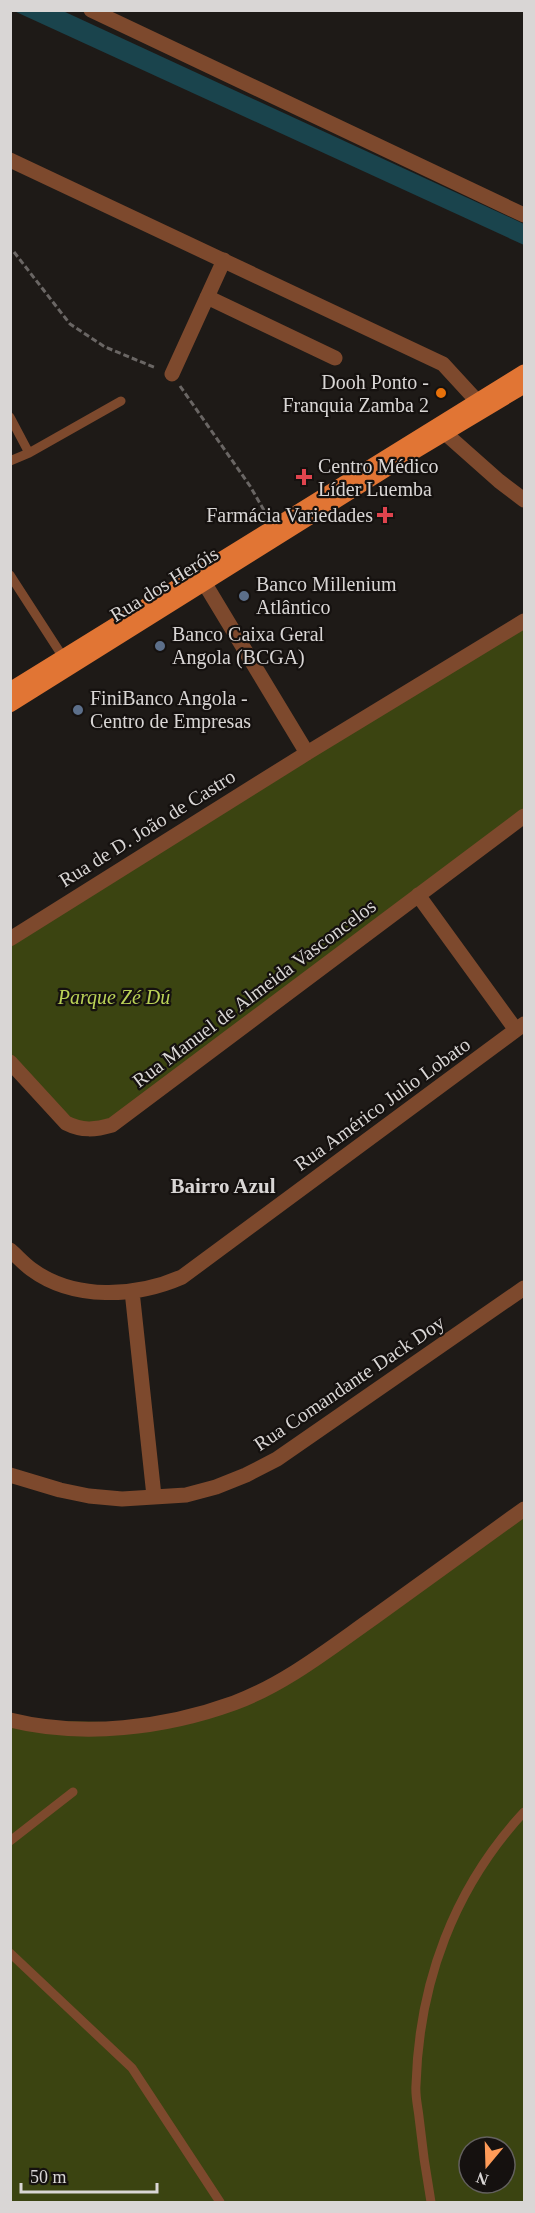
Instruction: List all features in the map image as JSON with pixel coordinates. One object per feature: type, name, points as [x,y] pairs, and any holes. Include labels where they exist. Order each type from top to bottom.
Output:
[{"type":"main road","name":"Rua dos Heróis","points":[[10,690],[525,372]]},
{"type":"main road","name":"Rua dos Heróis","points":[[10,705],[414,452],[525,386]]},
{"type":"street","points":[[91,10],[525,215]]},
{"type":"street","points":[[10,160],[443,364],[477,401]]},
{"type":"street","points":[[172,374],[224,260]]},
{"type":"street","points":[[207,297],[335,357]]},
{"type":"street","points":[[446,434],[499,481],[525,500]]},
{"type":"street","points":[[205,584],[307,753]]},
{"type":"street","name":"Rua de D. João de Castro","points":[[10,939],[307,753],[525,621]]},
{"type":"street","name":"Rua Manuel de Almeida Vasconcelos","points":[[10,1062],[66,1123],[88,1130],[112,1125],[525,816]]},
{"type":"street","points":[[418,895],[520,1027]]},
{"type":"street","name":"Rua Américo Julio Lobato","points":[[10,1250],[32,1270],[67,1287],[105,1293],[159,1287],[182,1277],[520,1027]]},
{"type":"street","name":"Rua Comandante Dack Doy","points":[[10,1475],[34,1484],[89,1496],[122,1498],[186,1494],[216,1487],[277,1459],[525,1288]]},
{"type":"street","points":[[132,1291],[154,1496]]},
{"type":"street","points":[[10,1720],[80,1729],[116,1728],[156,1723],[234,1702],[266,1688],[308,1664],[525,1509]]},
{"type":"lane","points":[[10,461],[121,401]]},
{"type":"lane","points":[[10,417],[28,453]]},
{"type":"lane","points":[[10,575],[63,657]]},
{"type":"lane","points":[[10,1841],[73,1792]]},
{"type":"lane","points":[[431,2202],[415,2087],[423,2016],[440,1948],[471,1882],[510,1828],[525,1812]]},
{"type":"lane","points":[[10,1953],[132,2067],[220,2202]]},
{"type":"path","points":[[14,252],[70,324],[105,347],[172,374],[250,486],[273,527]]},
{"type":"green space","name":"Parque Zé Dú","points":[[524,621],[524,816],[130,1114],[76,1128],[11,1062],[11,941]]},
{"type":"green space","points":[[524,1509],[524,2202],[11,2202],[11,1720],[156,1723],[266,1688]]},
{"type":"water","points":[[14,11],[63,11],[524,224],[524,245]]},
{"type":"place","name":"Dooh Ponto - Franquia Zamba 2","points":[[441,393]]},
{"type":"place","name":"Centro Médico Líder Luemba","points":[[304,477]]},
{"type":"place","name":"Farmácia Variedades","points":[[385,515]]},
{"type":"place","name":"Banco Millenium Atlântico","points":[[244,596]]},
{"type":"place","name":"Banco Caixa Geral Angola (BCGA)","points":[[160,646]]},
{"type":"place","name":"FiniBanco Angola - Centro de Empresas","points":[[78,710]]},
{"type":"district","name":"Bairro Azul","points":[[223,1186]]}]
